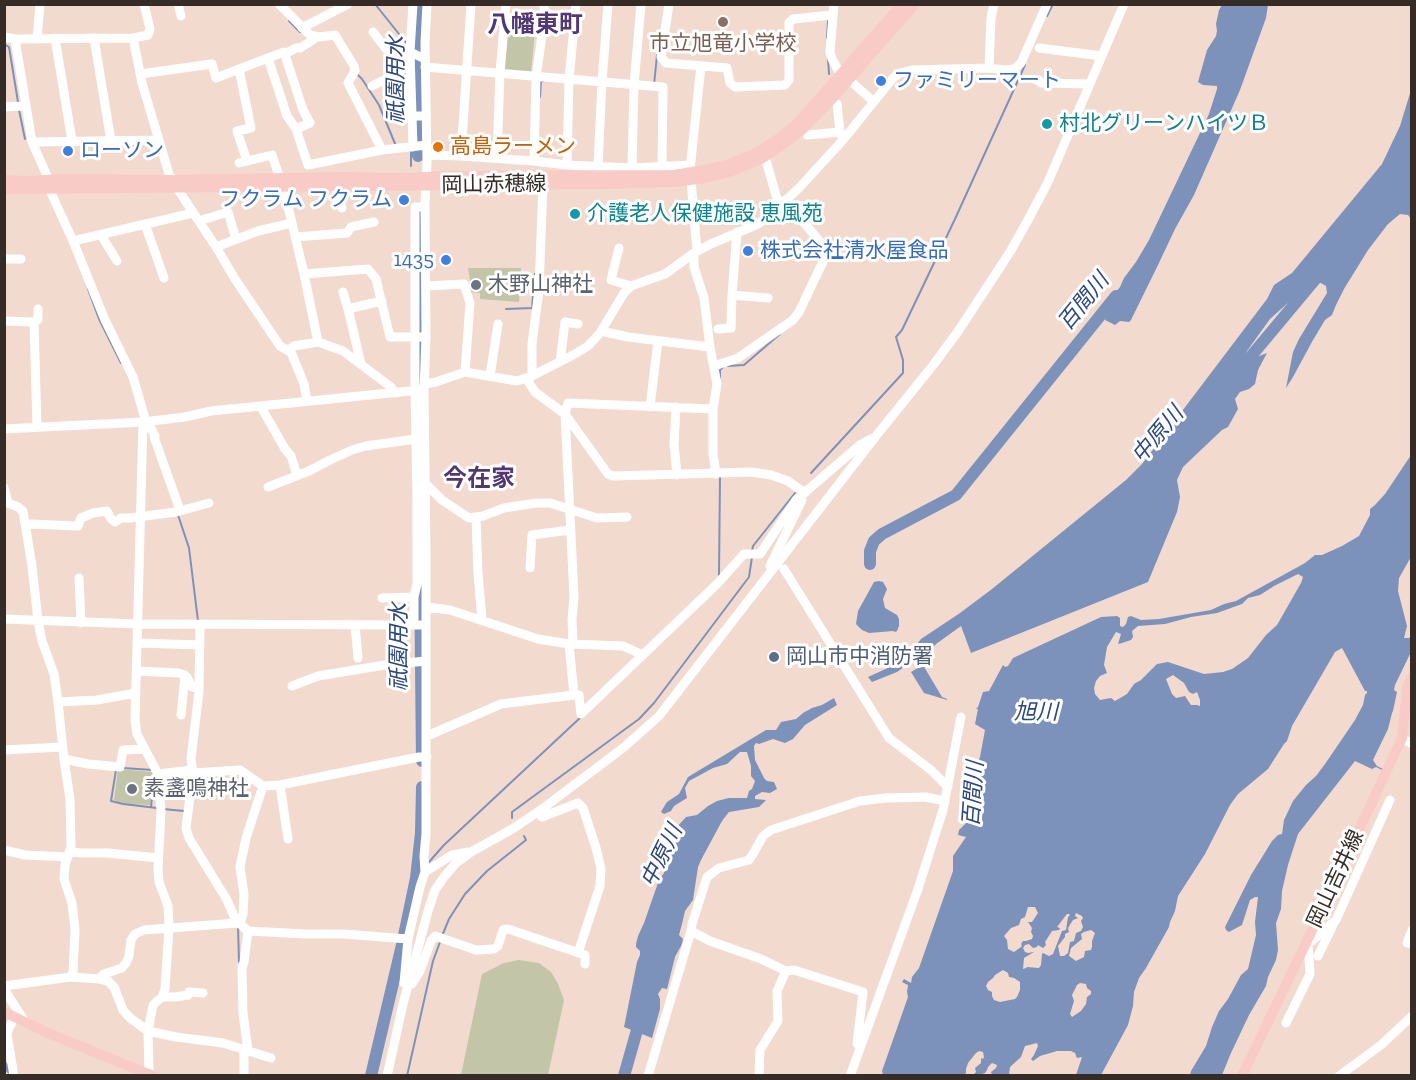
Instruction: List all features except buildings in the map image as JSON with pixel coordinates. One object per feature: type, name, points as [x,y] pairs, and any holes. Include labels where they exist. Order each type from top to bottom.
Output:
[{"type":"main road","name":"岡山赤穂線","points":[[691,172],[730,172],[765,157],[802,130],[833,98],[845,77],[902,4]]},
{"type":"main road","name":"岡山赤穂線","points":[[4,180],[50,184],[175,184],[543,180],[674,175],[691,172],[727,165],[771,144],[797,124],[915,4]]},
{"type":"main road","name":"岡山赤穂線","points":[[282,183],[335,187],[426,181]]},
{"type":"main road","name":"岡山赤穂線","points":[[4,189],[50,184]]},
{"type":"main road","name":"岡山吉井線","points":[[1242,1076],[1407,741],[1407,688],[1412,677]]},
{"type":"main road","points":[[10,1015],[150,1075]]},
{"type":"street","points":[[37,39],[40,4]]},
{"type":"street","points":[[144,4],[150,29],[148,34],[133,38],[10,38],[32,142],[105,320],[133,377],[146,422],[155,436],[178,511]]},
{"type":"street","points":[[178,4],[181,16]]},
{"type":"street","points":[[279,4],[314,39]]},
{"type":"street","points":[[403,1004],[404,939],[424,868],[426,834],[423,757],[427,736],[420,625],[414,597],[417,584],[421,337],[420,263],[415,207],[425,207],[426,181],[418,116],[413,4]]},
{"type":"street","points":[[418,116],[416,55],[427,4]]},
{"type":"street","points":[[460,156],[471,4]]},
{"type":"street","points":[[497,158],[500,74],[506,4]]},
{"type":"street","points":[[544,4],[544,22],[536,77],[538,161],[543,180],[539,290],[529,377],[535,392],[565,414],[608,474],[613,476],[752,472],[788,481],[805,493]]},
{"type":"street","points":[[567,165],[569,82],[576,4]]},
{"type":"street","points":[[598,166],[608,4]]},
{"type":"street","points":[[632,168],[634,88],[641,4]]},
{"type":"street","points":[[669,4],[661,57],[666,63],[727,68],[730,83],[735,87],[785,85],[789,80],[789,23],[793,19],[832,15]]},
{"type":"street","points":[[834,4],[830,52],[835,66],[874,102]]},
{"type":"street","points":[[988,68],[994,4]]},
{"type":"street","points":[[4,429],[146,422],[211,411],[347,399],[420,389],[465,372],[517,381],[529,377],[588,346],[601,331],[624,292],[631,286],[665,274],[696,252],[758,224],[799,188],[839,137],[874,102],[892,78],[912,70],[1014,69],[1021,63],[1047,4]]},
{"type":"street","points":[[387,1076],[406,992],[435,890],[456,863],[538,812],[623,748],[659,716],[934,364],[1010,252],[1048,182],[1124,4]]},
{"type":"street","points":[[302,28],[343,6]]},
{"type":"street","points":[[373,32],[386,49],[416,55],[466,70],[634,88],[663,87],[662,167]]},
{"type":"street","points":[[140,74],[212,64],[216,78],[284,52],[285,54],[314,39],[335,35],[354,66],[354,72],[348,83],[381,150]]},
{"type":"street","points":[[55,38],[72,141]]},
{"type":"street","points":[[94,38],[111,141]]},
{"type":"street","points":[[133,38],[140,74],[169,174],[280,346],[291,352],[307,401]]},
{"type":"street","points":[[1039,48],[1102,56]]},
{"type":"street","points":[[285,54],[303,110],[310,123],[296,129]]},
{"type":"street","points":[[268,58],[287,116],[296,129],[308,165],[381,150],[421,148],[460,156],[567,165],[662,167],[691,172]]},
{"type":"street","points":[[701,66],[691,172],[696,252],[694,267],[704,298],[717,384],[713,409],[713,454],[718,474]]},
{"type":"street","points":[[239,69],[251,128],[237,131],[243,162],[272,155],[296,237],[318,342]]},
{"type":"street","points":[[372,86],[390,77],[418,116]]},
{"type":"street","points":[[1036,80],[1090,84]]},
{"type":"street","points":[[837,104],[839,137]]},
{"type":"street","points":[[4,107],[25,106]]},
{"type":"street","points":[[807,135],[839,137]]},
{"type":"street","points":[[32,142],[159,140]]},
{"type":"street","points":[[714,366],[738,358],[793,320],[824,260],[825,251],[820,243],[782,203],[765,157]]},
{"type":"street","points":[[335,187],[342,208]]},
{"type":"street","points":[[73,241],[145,224],[228,212],[236,239]]},
{"type":"street","points":[[216,247],[258,231],[292,222]]},
{"type":"street","points":[[296,237],[347,233],[351,227],[374,222]]},
{"type":"street","points":[[145,224],[164,278]]},
{"type":"street","points":[[718,329],[731,328],[737,232]]},
{"type":"street","points":[[100,235],[117,261]]},
{"type":"street","points":[[619,248],[611,280],[631,286]]},
{"type":"street","points":[[4,260],[21,259]]},
{"type":"street","points":[[396,263],[420,263]]},
{"type":"street","points":[[420,263],[426,286],[421,337]]},
{"type":"street","points":[[304,274],[368,269],[376,279],[390,337],[421,337]]},
{"type":"street","points":[[426,286],[464,284],[470,303],[465,372]]},
{"type":"street","points":[[343,292],[350,313],[360,364]]},
{"type":"street","points":[[732,295],[768,298]]},
{"type":"street","points":[[350,313],[352,308],[381,301]]},
{"type":"street","points":[[4,321],[34,322],[38,320],[38,309]]},
{"type":"street","points":[[34,322],[37,427]]},
{"type":"street","points":[[560,362],[565,322],[578,324]]},
{"type":"street","points":[[490,376],[498,324]]},
{"type":"street","points":[[601,331],[628,337],[710,347]]},
{"type":"street","points":[[650,406],[658,341]]},
{"type":"street","points":[[288,351],[294,346],[318,342],[343,351],[391,387],[395,393]]},
{"type":"street","points":[[420,389],[416,439],[420,472],[425,483],[442,500],[468,518],[504,508],[537,503],[550,504],[597,518],[627,517]]},
{"type":"street","points":[[574,695],[571,644],[574,596],[565,414],[568,403],[713,409]]},
{"type":"street","points":[[261,407],[291,456],[297,475]]},
{"type":"street","points":[[676,407],[674,444],[676,475]]},
{"type":"street","points":[[146,422],[135,720],[140,749],[158,774],[161,811],[159,882],[168,906],[169,928],[165,989],[162,997],[153,1005],[148,1031],[150,1075]]},
{"type":"street","points":[[427,736],[501,704],[579,695],[580,714],[719,582],[744,554],[760,554],[796,500],[860,445],[876,436]]},
{"type":"street","points":[[268,487],[366,446],[416,439]]},
{"type":"street","points":[[420,625],[426,607],[425,483]]},
{"type":"street","points":[[4,488],[8,503],[23,511],[38,621],[42,641],[54,674],[58,702],[72,829],[64,879],[72,903],[75,930],[71,977]]},
{"type":"street","points":[[762,582],[805,493]]},
{"type":"street","points":[[26,525],[78,526],[81,518],[100,512],[107,512],[115,522],[121,518],[178,511],[209,503]]},
{"type":"street","points":[[476,517],[482,620]]},
{"type":"street","points":[[530,568],[532,535],[570,530]]},
{"type":"street","points":[[784,568],[889,738],[931,770],[948,787]]},
{"type":"street","points":[[80,578],[81,623]]},
{"type":"street","points":[[382,598],[414,597]]},
{"type":"street","points":[[426,607],[450,610],[538,639],[571,644],[623,646],[643,655]]},
{"type":"street","points":[[4,619],[200,625],[420,625]]},
{"type":"street","points":[[200,625],[199,689],[186,828],[189,838],[239,923],[248,931],[344,934],[404,939]]},
{"type":"street","points":[[355,625],[358,658]]},
{"type":"street","points":[[138,643],[200,645]]},
{"type":"street","points":[[291,686],[318,676],[423,661]]},
{"type":"street","points":[[137,671],[180,673],[185,675],[192,687],[199,689]]},
{"type":"street","points":[[181,716],[185,675]]},
{"type":"street","points":[[58,702],[97,700],[136,693]]},
{"type":"street","points":[[850,1076],[918,889],[945,801],[961,717]]},
{"type":"street","points":[[4,750],[62,747]]},
{"type":"street","points":[[64,759],[120,767],[123,750],[140,749]]},
{"type":"street","points":[[158,774],[240,771],[263,786],[280,785],[423,757]]},
{"type":"street","points":[[280,785],[288,839]]},
{"type":"street","points":[[239,923],[243,914],[244,894],[240,867],[251,820],[263,786]]},
{"type":"street","points":[[648,1076],[707,877],[719,868],[748,860],[763,836],[771,830],[860,801],[925,797],[945,801]]},
{"type":"street","points":[[1318,956],[1390,800]]},
{"type":"street","points":[[538,812],[542,817],[578,803],[583,808],[602,869],[600,886],[578,953]]},
{"type":"street","points":[[4,850],[26,855],[108,853],[158,858]]},
{"type":"street","points":[[424,868],[452,855],[471,852]]},
{"type":"street","points":[[1286,1023],[1310,974],[1307,944],[1336,920]]},
{"type":"street","points":[[99,979],[104,974],[122,968],[126,963],[131,940],[135,934],[144,930],[239,923]]},
{"type":"street","points":[[406,992],[420,971],[435,936],[476,950],[494,949],[498,946],[503,930],[508,929],[585,955],[585,964]]},
{"type":"street","points":[[1412,930],[1407,943],[1412,944]]},
{"type":"street","points":[[244,1076],[246,1051],[242,968],[248,931]]},
{"type":"street","points":[[691,931],[710,941],[761,959],[786,971],[794,970],[863,992],[856,1058]]},
{"type":"street","points":[[759,1076],[760,1050],[778,1021],[777,991],[786,971]]},
{"type":"street","points":[[25,1023],[4,988],[71,977],[99,979],[108,981],[114,987],[123,1010],[148,1031],[223,1043],[271,1058]]},
{"type":"street","points":[[162,997],[175,997],[189,992],[203,993]]},
{"type":"street","points":[[10,1015],[7,1035],[13,1071]]},
{"type":"street","points":[[1339,1076],[1381,1045],[1412,1016]]},
{"type":"green space","points":[[506,19],[536,22],[531,73],[501,71]]},
{"type":"green space","points":[[468,268],[521,268],[519,302],[480,299],[480,293],[470,292],[468,287],[471,286]]},
{"type":"green space","points":[[118,769],[153,772],[150,805],[123,804],[114,800]]},
{"type":"green space","points":[[519,960],[539,963],[551,972],[564,1000],[548,1075],[461,1075],[482,974],[504,963]]},
{"type":"water","points":[[1222,5],[1268,5],[1266,18],[1240,90],[1194,195],[1131,320],[1129,322],[1120,321],[1115,325],[1105,320],[1108,312],[1104,307],[1120,287],[1149,240],[1209,114],[1217,86],[1203,85],[1198,82],[1207,50],[1216,36],[1219,10]]},
{"type":"water","name":"旭川","points":[[1411,90],[1411,219],[1408,215],[1400,214],[1388,224],[1368,250],[1344,289],[1332,315],[1325,320],[1286,388],[1293,352],[1327,293],[1326,286],[1319,282],[1300,292],[1270,319],[1244,358],[1249,360],[1267,353],[1258,370],[1255,384],[1240,392],[1235,399],[1238,409],[1228,427],[1183,467],[1177,480],[1180,497],[1177,512],[1148,582],[971,653],[961,626],[936,644],[928,654],[920,657],[920,661],[917,658],[897,672],[872,682],[868,677],[890,667],[909,654],[921,639],[992,589],[1126,480],[1142,464],[1267,299],[1274,285],[1292,273],[1382,164],[1400,126]]},
{"type":"water","name":"旭川","points":[[1411,455],[1411,557],[1399,578],[1398,591],[1407,626],[1404,638],[1411,636],[1411,652],[1395,685],[1394,690],[1397,692],[1388,729],[1373,760],[1377,766],[1385,770],[1376,767],[1372,769],[1355,761],[1298,834],[1288,865],[1282,891],[1281,909],[1276,923],[1278,950],[1276,960],[1266,986],[1249,1015],[1222,1075],[1190,1075],[1206,1046],[1219,1011],[1241,975],[1248,969],[1256,935],[1258,897],[1250,900],[1242,925],[1229,932],[1225,927],[1251,875],[1272,841],[1282,834],[1284,820],[1293,801],[1325,764],[1363,705],[1367,691],[1342,648],[1335,652],[1292,726],[1287,741],[1268,769],[1238,794],[1230,805],[1205,854],[1178,896],[1169,927],[1139,978],[1128,1025],[1101,1075],[1076,1075],[1082,1057],[1077,1058],[1071,1051],[1057,1051],[1040,1056],[1033,1061],[1031,1059],[1038,1046],[1037,1043],[1025,1046],[1021,1057],[1010,1067],[1009,1075],[992,1075],[991,1072],[997,1065],[992,1063],[985,1073],[973,1075],[976,1072],[975,1068],[981,1063],[981,1058],[984,1057],[983,1052],[979,1051],[968,1063],[964,1075],[883,1075],[882,1071],[908,997],[908,985],[902,982],[904,979],[911,983],[912,977],[919,968],[953,871],[953,856],[966,837],[958,835],[959,830],[969,820],[975,772],[985,730],[975,724],[978,709],[976,709],[983,692],[989,691],[1003,665],[1008,666],[1013,658],[1101,617],[1117,616],[1120,618],[1120,626],[1123,627],[1128,617],[1131,616],[1141,620],[1159,619],[1211,610],[1236,601],[1305,563],[1315,555],[1322,555],[1359,536],[1370,515],[1370,509],[1385,494]],"holes":[[[1298,574],[1303,577],[1277,625],[1248,658],[1232,669],[1204,674],[1168,662],[1157,664],[1134,684],[1127,694],[1115,701],[1111,698],[1100,700],[1095,694],[1096,681],[1107,673],[1104,665],[1107,647],[1116,632],[1121,634],[1118,644],[1131,640],[1132,631],[1138,626],[1165,624],[1217,613],[1242,604],[1248,598],[1260,595]],[[1173,675],[1184,683],[1189,692],[1193,694],[1197,692],[1200,706],[1191,705],[1185,696],[1176,698],[1166,679]],[[1028,907],[1035,907],[1038,913],[1032,922],[1028,922],[1032,928],[1032,939],[1023,941],[1022,946],[1014,952],[1008,949],[1004,936],[1011,928],[1019,925],[1021,919],[1025,917]],[[1076,913],[1082,916],[1083,927],[1076,933],[1074,941],[1070,942],[1068,953],[1060,956],[1058,946],[1065,934],[1069,932],[1068,928],[1073,920],[1078,918],[1075,916]],[[1069,914],[1066,930],[1062,931],[1053,954],[1049,956],[1043,953],[1039,968],[1023,969],[1024,958],[1034,952],[1025,952],[1023,948],[1025,945],[1029,944],[1033,948],[1038,945],[1043,948],[1052,931],[1060,928],[1057,927]],[[1091,930],[1095,933],[1091,950],[1085,951],[1084,957],[1076,961],[1069,956],[1071,948],[1082,939],[1081,934]],[[1003,970],[1008,973],[1009,977],[1020,982],[1017,997],[1000,1002],[994,1000],[992,992],[986,986]],[[1080,983],[1086,984],[1091,991],[1081,1011],[1072,1017],[1070,1014],[1074,1001],[1072,995]]]},
{"type":"water","points":[[874,582],[883,582],[887,589],[883,599],[885,608],[897,615],[899,619],[899,626],[895,632],[869,633],[856,624],[858,611]]},
{"type":"water","points":[[923,665],[942,697],[947,700],[924,693],[911,672]]},
{"type":"water","points":[[834,698],[837,705],[805,725],[793,739],[785,743],[773,739],[756,743],[754,746],[755,760],[764,778],[774,782],[777,789],[755,796],[755,799],[766,800],[759,807],[729,812],[701,860],[693,900],[685,911],[679,935],[683,939],[682,944],[675,957],[667,989],[662,988],[658,994],[660,1009],[652,1038],[624,1027],[640,955],[636,947],[638,936],[659,880],[664,873],[670,843],[676,828],[686,817],[697,815],[717,801],[747,798],[755,781],[751,776],[747,752],[740,752],[727,764],[713,768],[689,781],[685,788],[687,798],[664,814],[661,812],[667,802],[679,794],[688,777],[766,730],[776,730],[781,722],[796,719],[812,708]]},
{"type":"waterway","points":[[375,4],[407,44]]},
{"type":"waterway","name":"祇園用水","points":[[418,4],[416,52],[418,156]]},
{"type":"waterway","points":[[1047,16],[1053,4]]},
{"type":"waterway","points":[[289,21],[300,32]]},
{"type":"waterway","points":[[827,38],[828,21]]},
{"type":"waterway","points":[[4,44],[9,47],[18,102]]},
{"type":"waterway","points":[[654,85],[657,55]]},
{"type":"waterway","points":[[828,59],[829,74]]},
{"type":"waterway","points":[[811,473],[903,373],[903,360],[896,337],[902,330],[955,219],[1025,65]]},
{"type":"waterway","points":[[356,73],[379,105],[396,146]]},
{"type":"waterway","points":[[540,97],[541,81],[543,81]]},
{"type":"waterway","points":[[19,110],[25,139]]},
{"type":"waterway","points":[[411,151],[411,166]]},
{"type":"waterway","name":"祇園用水","points":[[419,213],[420,386]]},
{"type":"waterway","points":[[506,309],[532,308],[535,274]]},
{"type":"waterway","name":"中原川","points":[[1237,373],[1318,276]]},
{"type":"waterway","points":[[88,289],[99,319],[121,363]]},
{"type":"waterway","name":"百間川","points":[[870,564],[870,551],[874,541],[882,534],[956,495],[1116,296]]},
{"type":"waterway","points":[[728,366],[744,365],[780,334]]},
{"type":"waterway","points":[[720,378],[720,370],[723,367]]},
{"type":"waterway","points":[[719,575],[720,476]]},
{"type":"waterway","points":[[752,551],[753,546],[795,493]]},
{"type":"waterway","points":[[178,515],[189,548],[198,621]]},
{"type":"waterway","points":[[512,818],[512,812],[639,719],[654,703],[749,577],[752,557]]},
{"type":"waterway","name":"祇園用水","points":[[420,574],[422,761]]},
{"type":"waterway","points":[[429,862],[444,845],[581,717]]},
{"type":"waterway","points":[[123,768],[153,770]]},
{"type":"waterway","points":[[116,770],[111,801],[157,808]]},
{"type":"waterway","points":[[151,807],[154,777]]},
{"type":"waterway","name":"祇園用水","points":[[371,1076],[416,878],[421,833],[422,787]]},
{"type":"waterway","points":[[163,809],[184,811]]},
{"type":"waterway","points":[[442,936],[449,919],[465,894],[487,871],[526,840],[524,836]]},
{"type":"waterway","name":"祇園用水","points":[[416,878],[421,871]]},
{"type":"waterway","points":[[238,926],[239,962]]},
{"type":"waterway","points":[[407,1076],[433,961],[440,942]]},
{"type":"waterway","name":"中原川","points":[[624,1076],[641,1016]]},
{"type":"waterway","points":[[4,1065],[14,1074]]},
{"type":"place","name":"市立旭竜小学校","points":[[723,22]]},
{"type":"place","name":"ファミリーマート","points":[[881,81]]},
{"type":"place","name":"村北グリーンハイツＢ","points":[[1047,124]]},
{"type":"place","name":"高島ラーメン","points":[[438,147]]},
{"type":"place","name":"ローソン","points":[[68,151]]},
{"type":"place","name":"フクラム フクラム","points":[[404,200]]},
{"type":"place","name":"介護老人保健施設 恵風苑","points":[[575,214]]},
{"type":"place","name":"株式会社清水屋食品","points":[[748,251]]},
{"type":"place","name":"1435","points":[[446,260]]},
{"type":"place","name":"木野山神社","points":[[476,285]]},
{"type":"place","name":"岡山市中消防署","points":[[774,657]]},
{"type":"place","name":"素盞鳴神社","points":[[132,789]]},
{"type":"district","name":"八幡東町","points":[[535,25]]},
{"type":"district","name":"今在家","points":[[479,479]]}]
